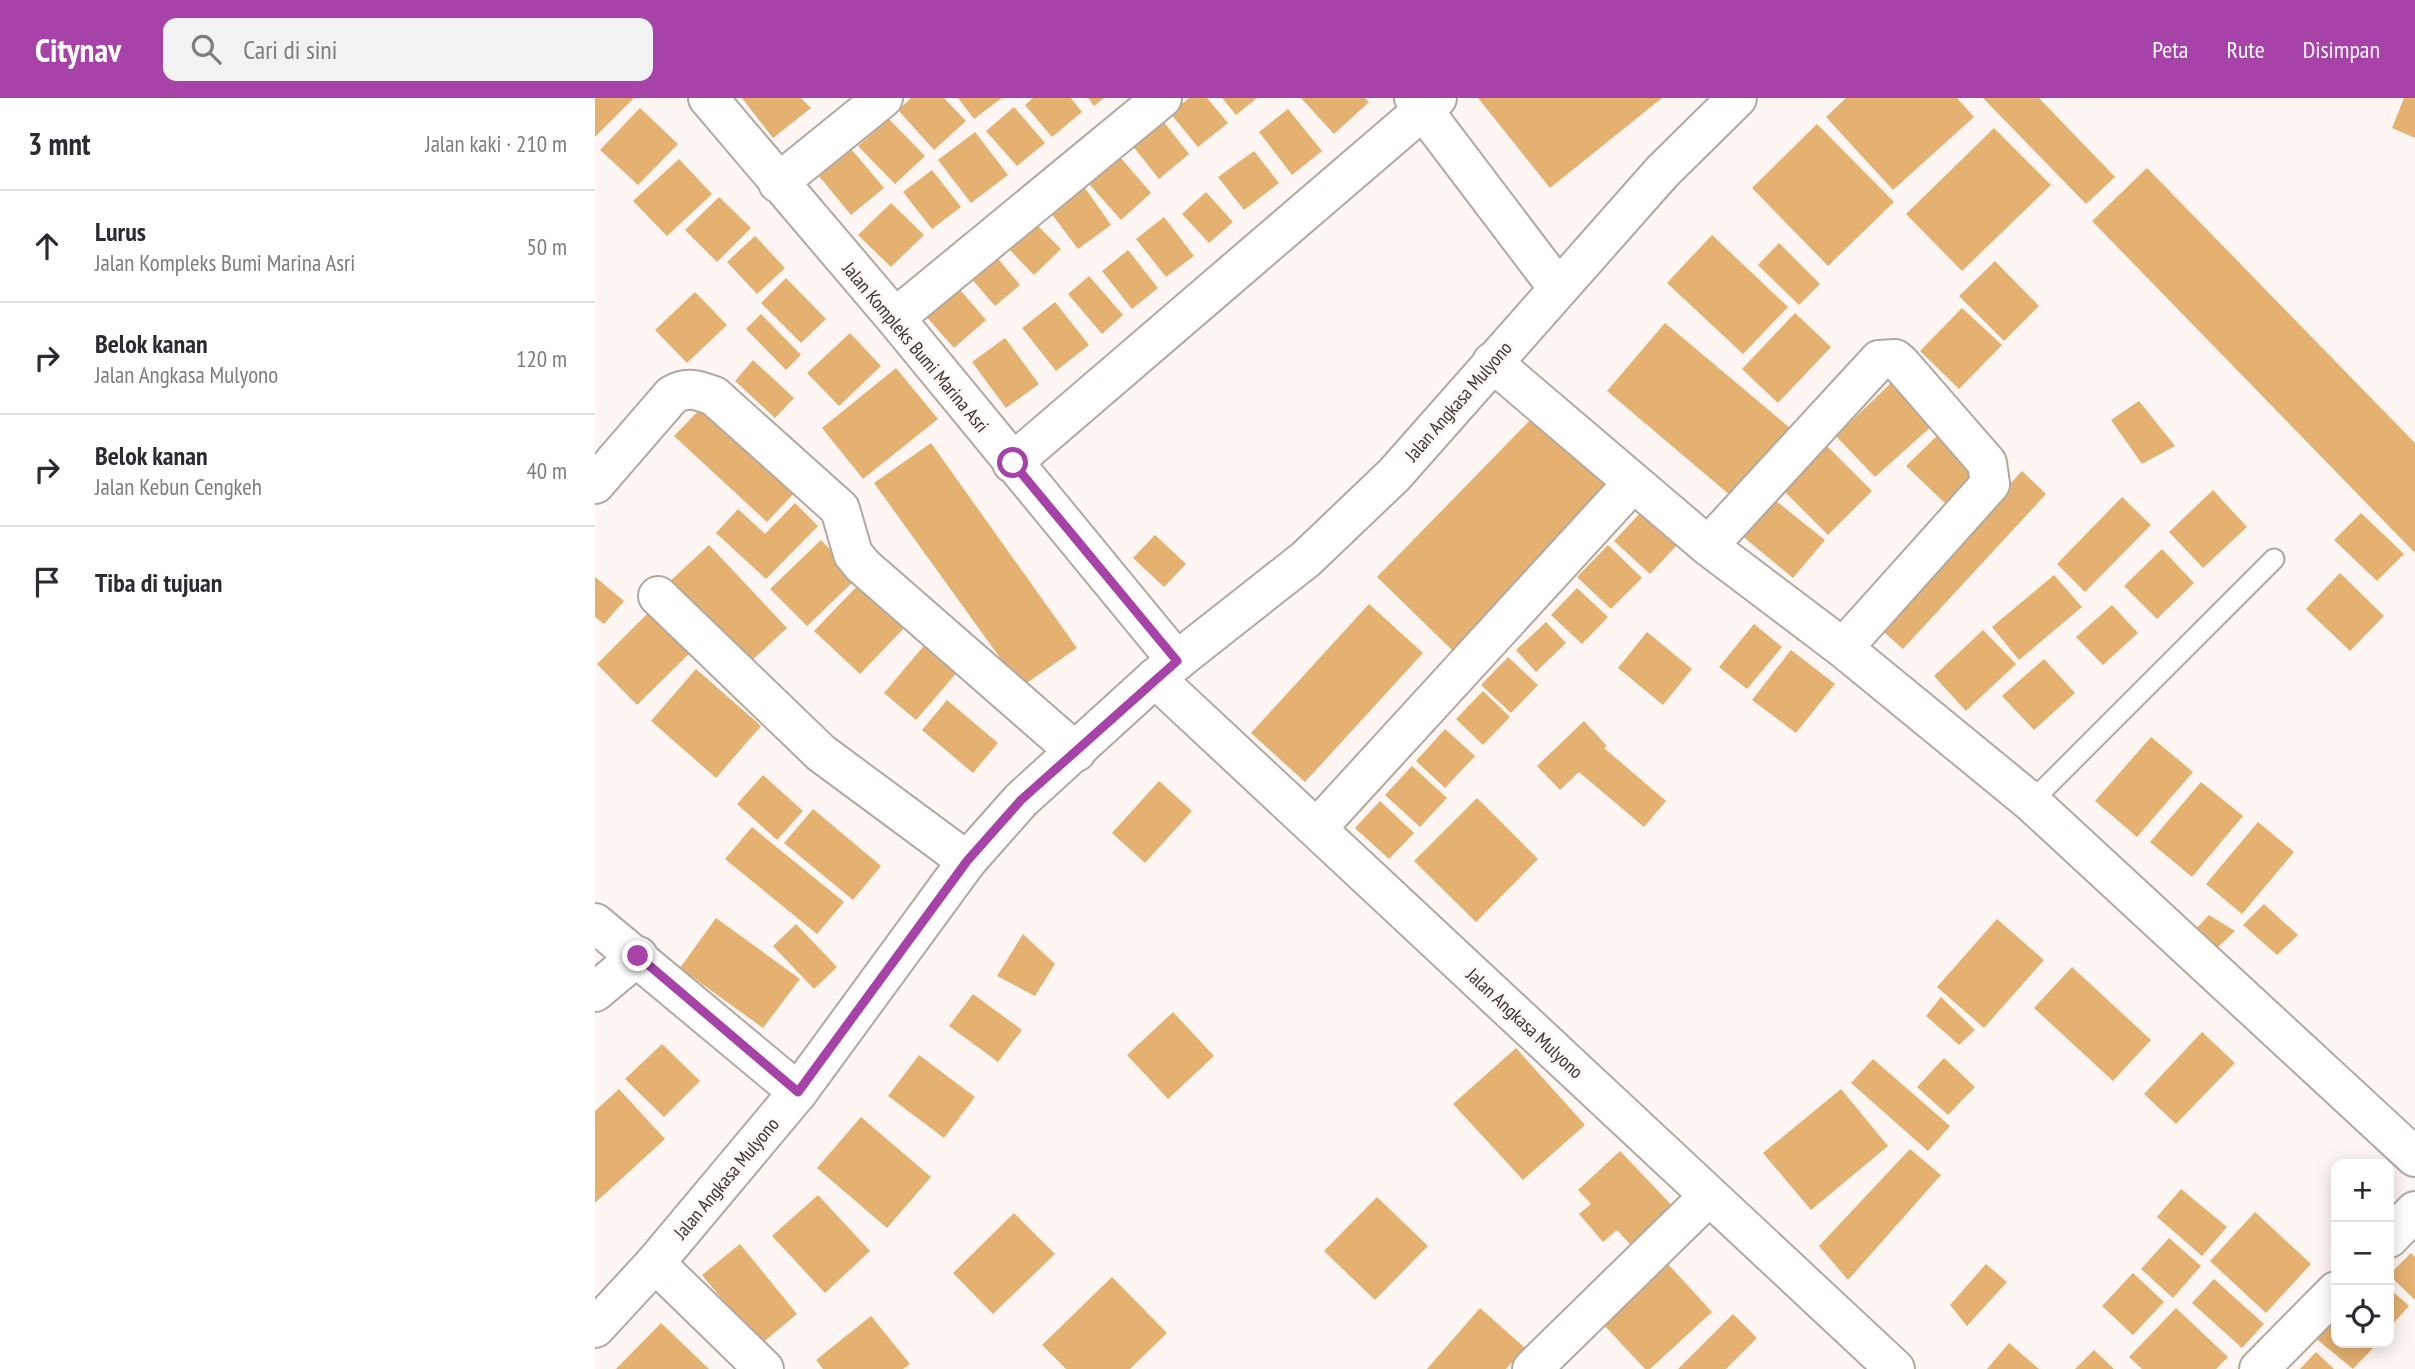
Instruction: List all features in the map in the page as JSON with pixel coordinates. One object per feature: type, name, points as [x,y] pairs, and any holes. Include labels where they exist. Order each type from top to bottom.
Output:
[{"type":"street","name":"Jalan Kompleks Bumi Marina Asri","points":[[708,98],[895,318],[1013,463],[1166,669]]},
{"type":"street","points":[[778,183],[883,98]]},
{"type":"street","points":[[895,318],[1162,98]]},
{"type":"street","name":"Jalan Angkasa Mulyono","points":[[595,1328],[655,1263],[798,1092],[967,861],[1021,800],[1166,669],[1325,540],[1394,475],[1662,172],[1737,98]]},
{"type":"street","points":[[1013,463],[1424,102],[1557,288]]},
{"type":"street","points":[[1708,546],[1879,360],[1890,358],[1901,363],[1987,463],[1990,484],[1843,648]]},
{"type":"street","points":[[1492,362],[1632,484],[1708,546],[1843,648],[2031,802],[2415,1157]]},
{"type":"street","points":[[595,484],[672,395],[682,389],[696,389],[714,396],[840,509],[853,554],[863,566],[1076,752]]},
{"type":"street","points":[[1317,828],[1632,484]]},
{"type":"street","points":[[658,596],[821,753],[967,861]]},
{"type":"street","name":"Jalan Angkasa Mulyono","points":[[1166,669],[1317,828],[1895,1369]]},
{"type":"street","points":[[595,923],[638,956],[798,1092]]},
{"type":"street","points":[[595,992],[638,956]]},
{"type":"street","points":[[1532,1369],[1709,1196]]},
{"type":"street","points":[[2394,1233],[2415,1211]]},
{"type":"street","points":[[655,1263],[764,1369]]},
{"type":"street","points":[[2259,1369],[2331,1296]]},
{"type":"lane","points":[[2031,802],[2274,559]]},
{"type":"building","points":[[595,98],[634,98],[595,137]]},
{"type":"building","points":[[742,98],[801,98],[811,108],[773,138]]},
{"type":"building","points":[[911,98],[944,98],[966,121],[934,150],[898,110]]},
{"type":"building","points":[[958,98],[1002,98],[974,119]]},
{"type":"building","points":[[1033,98],[1071,98],[1082,112],[1052,137],[1025,105]]},
{"type":"building","points":[[1088,98],[1104,98],[1094,106]]},
{"type":"building","points":[[1189,98],[1207,98],[1228,123],[1198,147],[1170,113]]},
{"type":"building","points":[[1222,98],[1257,98],[1236,115]]},
{"type":"building","points":[[1301,98],[1365,98],[1369,102],[1334,134]]},
{"type":"building","points":[[1478,98],[1662,98],[1550,188]]},
{"type":"building","points":[[1846,98],[1957,98],[1974,117],[1893,190],[1826,117]]},
{"type":"building","points":[[1983,98],[2039,98],[2115,177],[2086,204]]},
{"type":"building","points":[[2404,98],[2415,98],[2415,138],[2392,128]]},
{"type":"building","points":[[1014,107],[1045,143],[1017,166],[986,131]]},
{"type":"building","points":[[640,108],[678,144],[638,185],[600,150]]},
{"type":"building","points":[[1288,109],[1322,151],[1292,175],[1259,132]]},
{"type":"building","points":[[889,119],[925,156],[895,184],[858,146]]},
{"type":"building","points":[[1163,121],[1189,154],[1159,179],[1132,145]]},
{"type":"building","points":[[1817,124],[1894,202],[1828,266],[1752,188]]},
{"type":"building","points":[[1994,128],[2051,185],[1962,271],[1906,214]]},
{"type":"building","points":[[975,132],[1008,175],[971,203],[938,160]]},
{"type":"building","points":[[852,150],[884,188],[851,215],[819,176]]},
{"type":"building","points":[[1254,151],[1279,183],[1244,210],[1218,177]]},
{"type":"building","points":[[1120,157],[1151,193],[1121,220],[1089,184]]},
{"type":"building","points":[[679,159],[712,194],[667,236],[633,201]]},
{"type":"building","points":[[2147,168],[2415,443],[2415,553],[2092,221]]},
{"type":"building","points":[[932,170],[961,207],[932,229],[903,192]]},
{"type":"building","points":[[1085,188],[1111,225],[1078,249],[1051,213]]},
{"type":"building","points":[[1206,192],[1233,222],[1209,243],[1182,214]]},
{"type":"building","points":[[719,197],[751,228],[717,262],[685,230]]},
{"type":"building","points":[[891,203],[924,235],[891,267],[858,235]]},
{"type":"building","points":[[1164,217],[1194,256],[1166,277],[1136,239]]},
{"type":"building","points":[[1032,220],[1061,249],[1034,275],[1005,245]]},
{"type":"building","points":[[1712,235],[1788,307],[1743,354],[1667,283]]},
{"type":"building","points":[[755,236],[785,268],[757,294],[727,262]]},
{"type":"building","points":[[1779,243],[1820,284],[1799,305],[1758,265]]},
{"type":"building","points":[[989,248],[1020,285],[995,306],[964,270]]},
{"type":"building","points":[[1128,250],[1158,288],[1132,309],[1102,271]]},
{"type":"building","points":[[1995,261],[2039,306],[2004,341],[1959,296]]},
{"type":"building","points":[[1089,276],[1123,315],[1102,334],[1068,294]]},
{"type":"building","points":[[786,278],[826,319],[801,343],[761,303]]},
{"type":"building","points":[[956,285],[986,320],[954,348],[923,313]]},
{"type":"building","points":[[695,292],[727,325],[687,363],[655,330]]},
{"type":"building","points":[[1055,302],[1089,345],[1056,371],[1022,328]]},
{"type":"building","points":[[1962,308],[2002,345],[1959,389],[1920,351]]},
{"type":"building","points":[[1795,313],[1831,347],[1778,403],[1742,369]]},
{"type":"building","points":[[761,314],[801,355],[786,370],[746,329]]},
{"type":"building","points":[[1665,323],[1790,428],[1731,496],[1607,391]]},
{"type":"building","points":[[850,333],[881,366],[839,406],[807,373]]},
{"type":"building","points":[[1005,338],[1039,384],[1006,408],[972,362]]},
{"type":"building","points":[[753,360],[794,398],[775,418],[735,381]]},
{"type":"building","points":[[896,368],[938,419],[863,479],[822,428]]},
{"type":"building","points":[[1893,381],[1934,424],[1875,477],[1836,436]]},
{"type":"building","points":[[2139,401],[2175,446],[2142,464],[2111,420]]},
{"type":"building","points":[[703,406],[795,492],[767,522],[674,436]]},
{"type":"building","points":[[1540,410],[1618,485],[1454,652],[1377,577]]},
{"type":"building","points":[[1937,436],[1979,476],[1949,507],[1906,466]]},
{"type":"building","points":[[931,443],[1077,648],[1021,687],[874,483]]},
{"type":"building","points":[[1825,444],[1872,491],[1828,535],[1781,488]]},
{"type":"building","points":[[2022,471],[2046,494],[1903,649],[1878,627]]},
{"type":"building","points":[[2213,490],[2247,527],[2203,568],[2169,532]]},
{"type":"building","points":[[1766,493],[1825,540],[1793,578],[1735,530]]},
{"type":"building","points":[[2122,497],[2151,525],[2085,592],[2057,564]]},
{"type":"building","points":[[795,503],[818,526],[766,579],[716,533],[738,509],[765,534]]},
{"type":"building","points":[[1643,510],[1679,543],[1650,574],[1614,541]]},
{"type":"building","points":[[2361,513],[2404,554],[2377,581],[2334,540]]},
{"type":"building","points":[[1155,535],[1186,564],[1164,587],[1133,558]]},
{"type":"building","points":[[821,540],[857,578],[807,626],[770,589]]},
{"type":"building","points":[[709,545],[787,628],[746,666],[668,583]]},
{"type":"building","points":[[1608,545],[1642,578],[1611,609],[1577,577]]},
{"type":"building","points":[[2162,549],[2194,583],[2157,619],[2124,586]]},
{"type":"building","points":[[2340,573],[2384,616],[2350,651],[2306,609]]},
{"type":"building","points":[[2054,575],[2082,607],[2019,660],[1992,627]]},
{"type":"building","points":[[595,577],[624,601],[604,624],[595,617]]},
{"type":"building","points":[[863,580],[909,623],[860,674],[814,631]]},
{"type":"building","points":[[1577,588],[1608,617],[1582,644],[1551,615]]},
{"type":"building","points":[[1369,604],[1423,653],[1305,782],[1251,733]]},
{"type":"building","points":[[2112,605],[2138,633],[2103,665],[2076,637]]},
{"type":"building","points":[[655,606],[696,647],[637,705],[597,664]]},
{"type":"building","points":[[1546,622],[1566,643],[1536,672],[1516,650]]},
{"type":"building","points":[[1754,624],[1782,647],[1747,689],[1719,667]]},
{"type":"building","points":[[1983,630],[2016,664],[1966,711],[1934,676]]},
{"type":"building","points":[[1647,632],[1692,669],[1663,705],[1618,668]]},
{"type":"building","points":[[933,635],[966,662],[916,720],[884,693]]},
{"type":"building","points":[[1791,650],[1835,684],[1796,733],[1752,700]]},
{"type":"building","points":[[1508,657],[1538,685],[1511,713],[1481,685]]},
{"type":"building","points":[[2044,659],[2075,693],[2034,730],[2002,696]]},
{"type":"building","points":[[696,669],[761,726],[716,778],[651,721]]},
{"type":"building","points":[[1483,691],[1510,717],[1483,745],[1456,719]]},
{"type":"building","points":[[947,700],[998,743],[973,773],[922,730]]},
{"type":"building","points":[[1584,721],[1607,746],[1604,748],[1666,801],[1644,827],[1579,772],[1560,790],[1537,766]]},
{"type":"building","points":[[1445,729],[1475,756],[1445,788],[1416,761]]},
{"type":"building","points":[[2151,737],[2193,772],[2137,837],[2095,801]]},
{"type":"building","points":[[1412,766],[1447,798],[1420,827],[1385,795]]},
{"type":"building","points":[[763,775],[803,811],[777,840],[737,804]]},
{"type":"building","points":[[1159,781],[1192,811],[1145,863],[1112,833]]},
{"type":"building","points":[[2201,782],[2243,816],[2192,877],[2150,842]]},
{"type":"building","points":[[1477,798],[1538,859],[1476,922],[1414,861]]},
{"type":"building","points":[[1380,801],[1414,833],[1389,859],[1355,828]]},
{"type":"building","points":[[813,809],[881,866],[853,900],[784,843]]},
{"type":"building","points":[[2258,822],[2294,852],[2242,914],[2206,884]]},
{"type":"building","points":[[752,827],[844,902],[817,934],[725,859]]},
{"type":"building","points":[[2264,904],[2298,935],[2277,955],[2243,925]]},
{"type":"building","points":[[2209,915],[2235,931],[2218,947],[2195,930]]},
{"type":"building","points":[[716,918],[800,979],[763,1028],[680,968]]},
{"type":"building","points":[[1997,919],[2044,960],[1984,1028],[1937,987]]},
{"type":"building","points":[[796,924],[837,967],[814,989],[773,946]]},
{"type":"building","points":[[1023,934],[1055,964],[1035,996],[997,976]]},
{"type":"building","points":[[2072,967],[2151,1040],[2113,1081],[2034,1008]]},
{"type":"building","points":[[973,994],[1022,1030],[998,1062],[949,1026]]},
{"type":"building","points":[[1941,997],[1975,1030],[1959,1045],[1926,1016]]},
{"type":"building","points":[[1173,1012],[1214,1056],[1168,1099],[1127,1055]]},
{"type":"building","points":[[2202,1032],[2235,1063],[2176,1124],[2144,1094]]},
{"type":"building","points":[[662,1044],[700,1081],[664,1117],[625,1079]]},
{"type":"building","points":[[1516,1048],[1585,1125],[1523,1180],[1453,1104]]},
{"type":"building","points":[[919,1055],[975,1097],[944,1138],[888,1096]]},
{"type":"building","points":[[1944,1058],[1975,1087],[1948,1115],[1917,1087]]},
{"type":"building","points":[[1873,1059],[1950,1126],[1928,1151],[1851,1083]]},
{"type":"building","points":[[619,1089],[665,1139],[595,1203],[595,1111]]},
{"type":"building","points":[[1841,1089],[1888,1146],[1811,1210],[1763,1153]]},
{"type":"building","points":[[861,1117],[931,1177],[887,1228],[817,1168]]},
{"type":"building","points":[[1910,1149],[1941,1175],[1848,1280],[1819,1246]]},
{"type":"building","points":[[1620,1151],[1679,1213],[1637,1252],[1617,1230],[1603,1242],[1579,1214],[1591,1204],[1578,1190]]},
{"type":"building","points":[[2181,1189],[2227,1227],[2202,1256],[2157,1217]]},
{"type":"building","points":[[818,1195],[870,1251],[825,1293],[772,1236]]},
{"type":"building","points":[[1377,1197],[1428,1246],[1375,1300],[1324,1251]]},
{"type":"building","points":[[2255,1212],[2311,1264],[2266,1313],[2210,1261]]},
{"type":"building","points":[[1014,1213],[1055,1254],[993,1314],[953,1273]]},
{"type":"building","points":[[2169,1238],[2201,1266],[2173,1298],[2141,1269]]},
{"type":"building","points":[[740,1244],[797,1314],[760,1345],[702,1275]]},
{"type":"building","points":[[2411,1253],[2415,1257],[2415,1300],[2394,1280],[2394,1270]]},
{"type":"building","points":[[1668,1264],[1712,1312],[1650,1369],[1645,1369],[1603,1324]]},
{"type":"building","points":[[1986,1264],[2007,1282],[1967,1326],[1950,1305]]},
{"type":"building","points":[[2133,1273],[2164,1302],[2133,1335],[2102,1306]]},
{"type":"building","points":[[1112,1277],[1167,1333],[1130,1369],[1066,1369],[1042,1345]]},
{"type":"building","points":[[2214,1279],[2264,1324],[2242,1348],[2192,1303]]},
{"type":"building","points":[[2394,1292],[2409,1306],[2394,1322]]},
{"type":"building","points":[[1480,1308],[1525,1348],[1506,1369],[1427,1369]]},
{"type":"building","points":[[2176,1308],[2228,1357],[2216,1369],[2142,1369],[2129,1357]]},
{"type":"building","points":[[1733,1314],[1757,1338],[1726,1369],[1678,1369]]},
{"type":"building","points":[[871,1316],[910,1364],[903,1369],[823,1369],[816,1360]]},
{"type":"building","points":[[2331,1318],[2331,1348],[2373,1348],[2353,1369],[2314,1337]]},
{"type":"building","points":[[661,1323],[709,1369],[616,1369]]},
{"type":"building","points":[[2009,1343],[2039,1369],[1987,1369]]},
{"type":"building","points":[[2094,1350],[2114,1369],[2075,1369]]},
{"type":"building","points":[[2316,1352],[2334,1369],[2300,1369]]},
{"type":"route","points":[[638,956],[798,1092],[967,861],[1021,800],[1177,661],[1013,463]]}]
